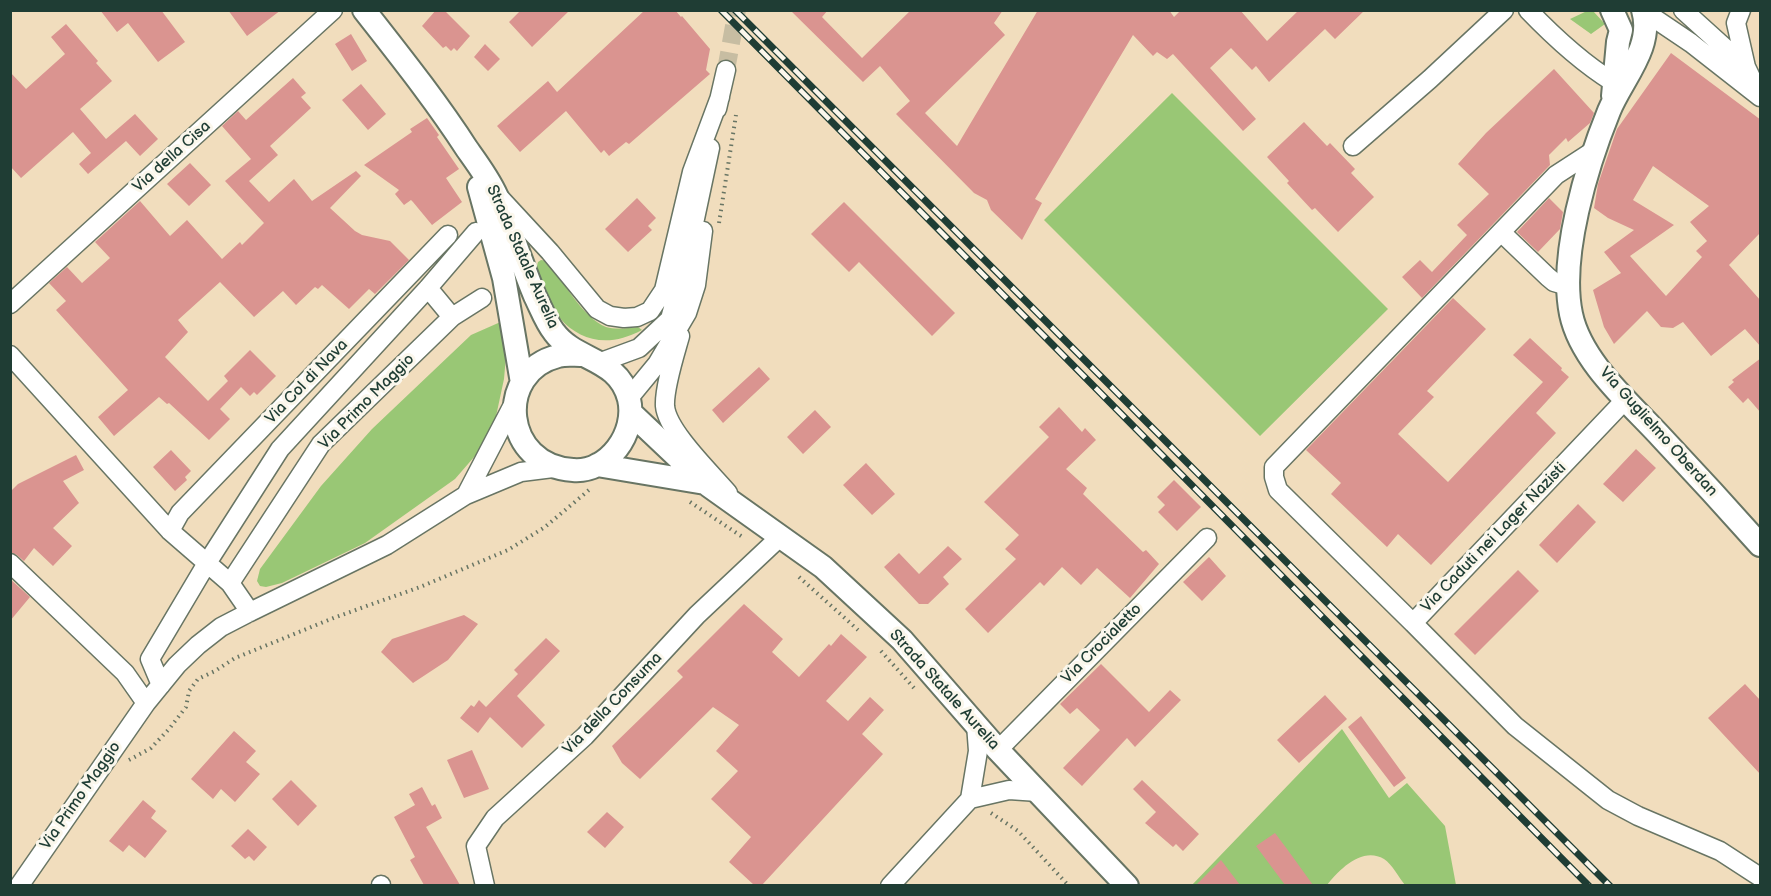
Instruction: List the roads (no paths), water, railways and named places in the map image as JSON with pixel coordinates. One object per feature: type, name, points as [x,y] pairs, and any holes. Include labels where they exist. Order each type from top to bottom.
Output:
[{"type":"main road","name":"Strada Statale Aurelia","points":[[364,10],[445,115],[495,193],[522,265],[555,333],[591,358]]},
{"type":"main road","points":[[1612,10],[1621,30],[1613,92]]},
{"type":"main road","points":[[1613,92],[1632,71],[1641,47],[1646,33],[1643,11]]},
{"type":"main road","name":"Via Guglielmo Oberdan","points":[[1613,92],[1593,151],[1572,237],[1558,281],[1579,337],[1604,377],[1761,545]]},
{"type":"main road","name":"Strada Statale Aurelia","points":[[470,153],[504,278],[518,392]]},
{"type":"main road","points":[[558,356],[591,358],[619,377],[630,406],[626,435],[614,453],[597,465],[575,471],[553,468],[530,453],[516,429],[518,392],[537,366],[558,356]]},
{"type":"main road","name":"Strada Statale Aurelia","points":[[630,406],[705,483],[823,567],[902,640],[998,750],[1127,885]]},
{"type":"main road","name":"Strada Statale Aurelia","points":[[597,465],[705,483]]},
{"type":"street","name":"Via della Cisa","points":[[10,304],[333,10]]},
{"type":"street","points":[[1353,146],[1504,10]]},
{"type":"street","points":[[1528,10],[1597,73],[1613,92]]},
{"type":"street","points":[[1683,10],[1746,67]]},
{"type":"street","points":[[1742,10],[1736,23],[1746,67],[1761,97]]},
{"type":"street","points":[[1643,11],[1691,43],[1761,97]]},
{"type":"street","points":[[591,358],[639,348],[670,320],[703,184],[726,70]]},
{"type":"street","points":[[495,193],[550,252],[597,309],[610,316],[637,317],[650,311],[664,290],[692,172],[720,97]]},
{"type":"street","points":[[1413,623],[1278,490],[1274,467],[1556,175],[1593,151]]},
{"type":"street","points":[[630,406],[687,313],[696,285],[703,234],[703,184]]},
{"type":"street","points":[[161,685],[150,659],[207,563],[280,448],[429,288],[476,232]]},
{"type":"street","points":[[1502,233],[1558,281]]},
{"type":"street","name":"Via Col di Nava","points":[[170,531],[180,513],[448,235]]},
{"type":"street","points":[[429,288],[452,317]]},
{"type":"street","name":"Via Primo Maggio","points":[[230,583],[321,444],[452,317],[482,298]]},
{"type":"street","name":"Strada Statale Aurelia","points":[[687,313],[673,361],[665,406],[678,435],[745,512]]},
{"type":"street","points":[[11,356],[170,531],[230,583],[250,612]]},
{"type":"street","points":[[466,495],[518,392]]},
{"type":"street","name":"Via Caduti nei Lager Nazisti","points":[[1626,399],[1413,623],[1515,726],[1608,800],[1638,816],[1720,851],[1761,877]]},
{"type":"street","name":"Via Primo Maggio","points":[[18,885],[146,703],[198,645],[221,627],[387,545],[466,495],[521,472],[553,468]]},
{"type":"street","name":"Via della Consuma","points":[[485,885],[476,846],[495,818],[585,736],[697,615],[781,536]]},
{"type":"street","name":"Via Crocialetto","points":[[998,750],[1207,538]]},
{"type":"street","points":[[10,563],[125,673],[146,703]]},
{"type":"street","points":[[890,885],[970,799],[978,751],[976,724]]},
{"type":"street","points":[[970,799],[1010,790],[1038,792]]},
{"type":"tunnel","points":[[726,70],[737,10]]},
{"type":"railway","points":[[721,10],[1589,886]]},
{"type":"railway","points":[[735,10],[1610,886]]}]
